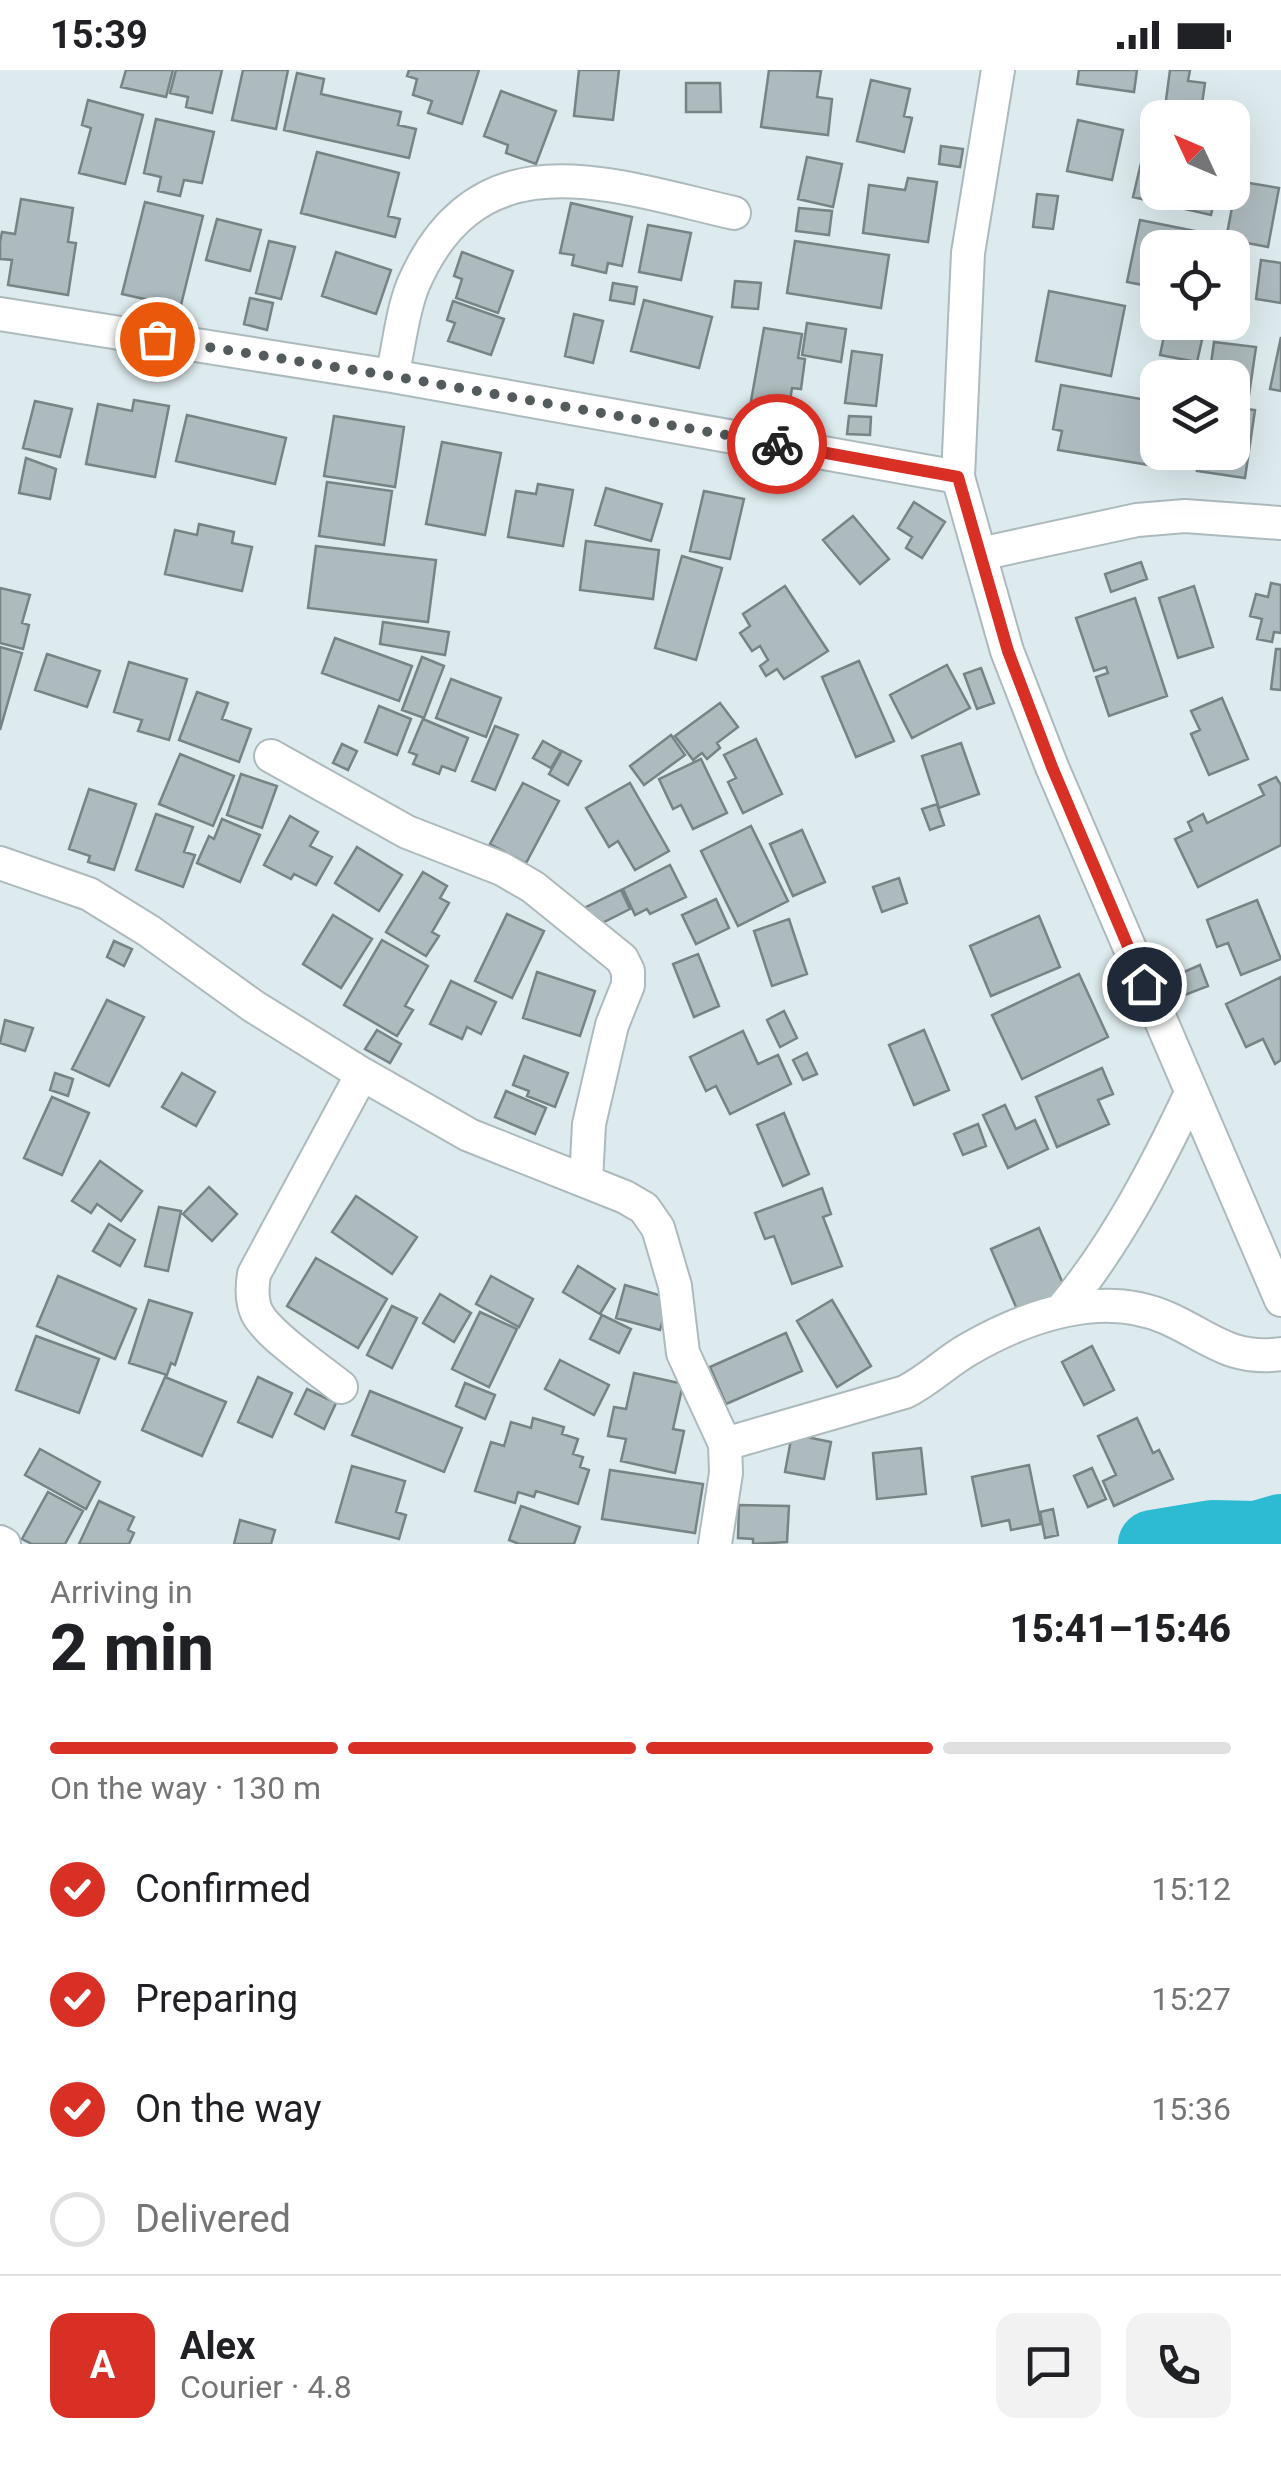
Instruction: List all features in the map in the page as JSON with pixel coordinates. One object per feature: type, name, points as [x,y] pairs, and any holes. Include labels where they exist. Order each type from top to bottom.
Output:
[{"type":"street","points":[[998,70],[968,254],[958,477],[1008,651],[1046,750],[1191,1092],[1274,1266],[1281,1300]]},
{"type":"street","points":[[392,376],[412,288],[439,238],[474,203],[524,182],[580,182],[734,213]]},
{"type":"street","points":[[0,314],[392,376],[958,477]]},
{"type":"street","points":[[980,554],[1138,520],[1186,516],[1281,523]]},
{"type":"street","points":[[271,756],[407,832],[502,868],[533,887],[622,959],[628,971],[628,986],[612,1025],[589,1124],[586,1181]]},
{"type":"street","points":[[0,863],[90,894],[253,1006],[469,1134],[644,1208],[658,1228],[675,1286],[683,1353],[726,1444],[726,1473],[715,1544]]},
{"type":"street","points":[[342,1387],[264,1324],[255,1310],[252,1293],[254,1274],[362,1074]]},
{"type":"street","points":[[1062,1309],[1080,1288],[1126,1215],[1191,1092]]},
{"type":"street","points":[[726,1444],[905,1392],[928,1380],[965,1351],[1062,1309],[1127,1305],[1172,1320],[1236,1353],[1256,1358],[1281,1354]]},
{"type":"building","points":[[126,70],[173,70],[166,97],[121,87]]},
{"type":"building","points":[[176,70],[222,70],[212,113],[186,107],[188,97],[170,93]]},
{"type":"building","points":[[243,70],[288,70],[276,129],[232,120]]},
{"type":"building","points":[[409,70],[479,70],[462,124],[428,113],[432,101],[413,95],[417,79],[407,76]]},
{"type":"building","points":[[579,70],[619,70],[613,120],[574,116]]},
{"type":"building","points":[[769,70],[821,71],[817,97],[832,99],[828,135],[761,127]]},
{"type":"building","points":[[1079,70],[1137,70],[1134,92],[1077,84]]},
{"type":"building","points":[[1170,70],[1190,70],[1188,81],[1205,83],[1203,100],[1166,100]]},
{"type":"building","points":[[297,73],[324,79],[321,94],[401,112],[398,125],[416,129],[409,158],[284,130]]},
{"type":"building","points":[[871,80],[910,89],[904,116],[912,118],[904,152],[857,141]]},
{"type":"building","points":[[686,83],[720,83],[721,112],[686,112]]},
{"type":"building","points":[[501,91],[556,111],[536,164],[506,153],[508,145],[484,136]]},
{"type":"building","points":[[88,100],[143,115],[125,184],[79,173],[91,128],[82,125]]},
{"type":"building","points":[[156,119],[214,132],[202,183],[184,180],[180,196],[158,191],[161,177],[144,173]]},
{"type":"building","points":[[1078,120],[1123,130],[1112,180],[1067,171]]},
{"type":"building","points":[[941,146],[963,149],[960,167],[939,164]]},
{"type":"building","points":[[317,152],[399,173],[388,216],[400,219],[395,237],[301,213]]},
{"type":"building","points":[[807,157],[842,164],[833,207],[798,199]]},
{"type":"building","points":[[1140,167],[1140,199],[1133,197]]},
{"type":"building","points":[[908,178],[937,182],[928,242],[863,233],[869,185],[905,190]]},
{"type":"building","points":[[1250,183],[1279,188],[1268,247],[1250,244],[1250,230],[1228,230],[1232,210],[1250,210]]},
{"type":"building","points":[[1037,194],[1058,196],[1053,229],[1033,227]]},
{"type":"building","points":[[21,199],[73,208],[68,242],[76,243],[68,295],[8,285],[12,260],[0,259],[0,242],[2,232],[15,234]]},
{"type":"building","points":[[145,202],[203,216],[178,317],[147,310],[149,300],[122,294]]},
{"type":"building","points":[[571,203],[632,217],[622,266],[608,263],[606,273],[572,265],[574,255],[560,253]]},
{"type":"building","points":[[799,208],[832,211],[829,235],[796,231]]},
{"type":"building","points":[[217,219],[261,230],[250,271],[206,260]]},
{"type":"building","points":[[1140,220],[1190,230],[1140,230],[1140,285],[1127,282]]},
{"type":"building","points":[[648,225],[691,233],[681,280],[639,272]]},
{"type":"building","points":[[269,241],[295,247],[281,299],[256,293]]},
{"type":"building","points":[[795,241],[889,255],[881,308],[787,293]]},
{"type":"building","points":[[336,252],[391,270],[376,314],[322,296]]},
{"type":"building","points":[[462,252],[513,271],[498,313],[456,298],[462,279],[454,276]]},
{"type":"building","points":[[1261,260],[1281,263],[1281,303],[1256,299]]},
{"type":"building","points":[[735,281],[761,283],[758,309],[732,307]]},
{"type":"building","points":[[613,283],[637,287],[634,304],[610,300]]},
{"type":"building","points":[[1049,291],[1125,306],[1111,376],[1036,361]]},
{"type":"building","points":[[250,298],[273,303],[267,330],[244,324]]},
{"type":"building","points":[[644,300],[712,317],[699,368],[631,351]]},
{"type":"building","points":[[453,301],[504,319],[491,355],[448,341],[455,323],[447,320]]},
{"type":"building","points":[[574,314],[603,321],[593,363],[565,356]]},
{"type":"building","points":[[807,323],[846,329],[841,362],[802,355]]},
{"type":"building","points":[[764,328],[802,334],[798,358],[805,359],[801,389],[792,388],[789,407],[751,401]]},
{"type":"building","points":[[1281,337],[1281,391],[1270,389]]},
{"type":"building","points":[[1163,340],[1202,340],[1197,360],[1160,355]]},
{"type":"building","points":[[1214,342],[1256,347],[1250,388],[1250,360],[1212,360]]},
{"type":"building","points":[[852,351],[882,355],[876,406],[845,403]]},
{"type":"building","points":[[1061,385],[1140,399],[1140,464],[1058,450],[1062,431],[1053,429]]},
{"type":"building","points":[[134,400],[169,406],[155,477],[86,464],[98,404],[132,411]]},
{"type":"building","points":[[35,401],[72,409],[60,457],[23,448]]},
{"type":"building","points":[[1250,409],[1255,410],[1250,444]]},
{"type":"building","points":[[187,415],[286,438],[275,484],[176,461]]},
{"type":"building","points":[[334,416],[404,427],[395,487],[324,476]]},
{"type":"building","points":[[849,416],[871,417],[870,435],[847,434]]},
{"type":"building","points":[[442,442],[501,453],[485,535],[426,524]]},
{"type":"building","points":[[26,458],[56,469],[50,499],[19,493]]},
{"type":"building","points":[[1197,470],[1246,470],[1245,478]]},
{"type":"building","points":[[327,482],[392,491],[384,545],[319,536]]},
{"type":"building","points":[[538,484],[573,490],[563,546],[508,537],[516,491],[536,494]]},
{"type":"building","points":[[606,488],[662,504],[651,541],[595,525]]},
{"type":"building","points":[[704,491],[744,499],[730,559],[690,551]]},
{"type":"building","points":[[914,502],[945,522],[922,558],[906,548],[912,537],[898,528]]},
{"type":"building","points":[[853,516],[889,559],[860,584],[823,540]]},
{"type":"building","points":[[199,524],[234,532],[232,543],[252,547],[242,591],[165,574],[175,530],[197,535]]},
{"type":"building","points":[[586,541],[659,550],[653,599],[580,590]]},
{"type":"building","points":[[316,546],[436,560],[428,622],[308,608]]},
{"type":"building","points":[[682,556],[722,568],[696,660],[655,648]]},
{"type":"building","points":[[1141,562],[1147,579],[1111,592],[1105,574]]},
{"type":"building","points":[[1271,583],[1281,585],[1281,633],[1274,632],[1272,642],[1257,639],[1262,619],[1250,616],[1256,594],[1268,597]]},
{"type":"building","points":[[785,586],[828,651],[784,679],[777,669],[766,676],[760,666],[768,660],[760,646],[752,651],[740,633],[750,626],[743,614]]},
{"type":"building","points":[[1194,586],[1213,647],[1178,658],[1159,598]]},
{"type":"building","points":[[0,588],[30,595],[22,623],[29,625],[23,649],[0,643]]},
{"type":"building","points":[[1135,598],[1167,696],[1109,716],[1096,677],[1108,673],[1106,667],[1094,671],[1076,618]]},
{"type":"building","points":[[383,622],[449,632],[445,655],[380,644]]},
{"type":"building","points":[[335,638],[412,666],[399,701],[322,673]]},
{"type":"building","points":[[0,647],[22,653],[0,730]]},
{"type":"building","points":[[1276,649],[1281,649],[1281,690],[1271,689]]},
{"type":"building","points":[[47,654],[100,671],[87,707],[35,690]]},
{"type":"building","points":[[422,657],[444,666],[424,718],[402,710]]},
{"type":"building","points":[[859,661],[894,741],[856,757],[822,677]]},
{"type":"building","points":[[129,662],[187,679],[169,740],[138,731],[142,720],[114,712]]},
{"type":"building","points":[[947,665],[970,708],[912,738],[890,695]]},
{"type":"building","points":[[981,668],[994,703],[977,709],[964,674]]},
{"type":"building","points":[[451,679],[501,698],[486,737],[436,718]]},
{"type":"building","points":[[197,692],[228,703],[222,719],[251,729],[239,762],[179,740]]},
{"type":"building","points":[[1222,698],[1248,759],[1209,775],[1191,734],[1200,730],[1191,711]]},
{"type":"building","points":[[720,703],[738,727],[717,743],[720,748],[707,759],[702,753],[693,760],[675,736]]},
{"type":"building","points":[[379,706],[411,719],[397,755],[365,742]]},
{"type":"building","points":[[423,719],[468,738],[455,771],[442,766],[439,774],[413,764],[417,755],[409,752]]},
{"type":"building","points":[[495,726],[518,735],[495,790],[472,781]]},
{"type":"building","points":[[671,735],[685,755],[644,785],[630,766]]},
{"type":"building","points":[[756,739],[782,794],[743,813],[728,782],[736,778],[724,755]]},
{"type":"building","points":[[543,741],[561,751],[551,768],[533,758]]},
{"type":"building","points":[[961,743],[979,794],[939,808],[922,756]]},
{"type":"building","points":[[342,744],[357,751],[348,770],[333,763]]},
{"type":"building","points":[[562,751],[581,761],[568,785],[549,774]]},
{"type":"building","points":[[180,754],[234,776],[213,826],[159,804]]},
{"type":"building","points":[[701,759],[727,813],[693,829],[681,805],[673,809],[659,779]]},
{"type":"building","points":[[241,774],[277,786],[262,828],[227,815]]},
{"type":"building","points":[[1276,777],[1281,785],[1281,845],[1198,887],[1175,839],[1192,831],[1188,822],[1203,814],[1207,823],[1264,795],[1259,785]]},
{"type":"building","points":[[523,783],[559,801],[526,863],[490,844]]},
{"type":"building","points":[[630,783],[669,851],[635,870],[618,841],[609,847],[586,808]]},
{"type":"building","points":[[89,789],[136,804],[114,870],[88,862],[90,856],[69,849]]},
{"type":"building","points":[[937,804],[944,825],[930,830],[922,809]]},
{"type":"building","points":[[156,814],[193,827],[184,852],[195,855],[183,887],[136,870]]},
{"type":"building","points":[[290,816],[318,832],[310,846],[332,857],[316,885],[294,874],[291,879],[264,865]]},
{"type":"building","points":[[222,819],[260,835],[240,882],[197,863]]},
{"type":"building","points":[[751,826],[788,901],[738,926],[701,851]]},
{"type":"building","points":[[802,830],[825,882],[793,896],[770,844]]},
{"type":"building","points":[[357,847],[402,875],[379,911],[335,883]]},
{"type":"building","points":[[670,865],[686,897],[650,914],[647,909],[635,915],[623,889]]},
{"type":"building","points":[[423,872],[447,886],[440,898],[449,903],[432,932],[439,936],[426,956],[386,932]]},
{"type":"building","points":[[899,878],[907,903],[882,912],[873,887]]},
{"type":"building","points":[[621,890],[630,909],[600,924],[582,909]]},
{"type":"building","points":[[716,899],[729,928],[696,944],[682,915]]},
{"type":"building","points":[[1257,900],[1281,959],[1241,975],[1228,943],[1217,947],[1207,920]]},
{"type":"building","points":[[507,914],[544,931],[512,998],[475,981]]},
{"type":"building","points":[[333,915],[372,939],[341,988],[303,964]]},
{"type":"building","points":[[1039,916],[1060,967],[991,996],[970,946]]},
{"type":"building","points":[[789,919],[807,974],[772,986],[754,931]]},
{"type":"building","points":[[382,940],[428,966],[405,1006],[413,1010],[397,1036],[344,1005]]},
{"type":"building","points":[[114,941],[132,949],[124,966],[107,957]]},
{"type":"building","points":[[698,954],[719,1006],[694,1017],[673,964]]},
{"type":"building","points":[[1200,965],[1208,986],[1185,995],[1177,975]]},
{"type":"building","points":[[537,972],[595,991],[580,1036],[523,1018]]},
{"type":"building","points":[[1079,974],[1108,1037],[1022,1079],[992,1015]]},
{"type":"building","points":[[1281,977],[1281,1060],[1275,1064],[1263,1039],[1246,1047],[1226,1004]]},
{"type":"building","points":[[451,981],[496,1002],[481,1034],[467,1027],[462,1039],[430,1024]]},
{"type":"building","points":[[107,1000],[144,1017],[109,1086],[72,1069]]},
{"type":"building","points":[[107,1000],[144,1017],[109,1086],[72,1069]]},
{"type":"building","points":[[784,1011],[797,1038],[780,1047],[767,1020]]},
{"type":"building","points":[[5,1020],[33,1028],[25,1051],[0,1043]]},
{"type":"building","points":[[377,1030],[401,1044],[390,1063],[365,1049]]},
{"type":"building","points":[[924,1030],[949,1090],[914,1105],[889,1045]]},
{"type":"building","points":[[743,1031],[758,1064],[778,1055],[791,1084],[730,1114],[716,1086],[706,1091],[690,1057]]},
{"type":"building","points":[[807,1053],[817,1074],[803,1080],[793,1060]]},
{"type":"building","points":[[524,1056],[568,1073],[555,1107],[527,1096],[529,1091],[513,1085]]},
{"type":"building","points":[[1102,1068],[1113,1094],[1098,1100],[1109,1124],[1057,1147],[1036,1097]]},
{"type":"building","points":[[55,1073],[73,1079],[68,1096],[50,1090]]},
{"type":"building","points":[[182,1073],[215,1092],[196,1126],[162,1107]]},
{"type":"building","points":[[506,1091],[546,1108],[535,1134],[495,1117]]},
{"type":"building","points":[[52,1097],[89,1113],[62,1175],[24,1158]]},
{"type":"building","points":[[1005,1105],[1016,1129],[1035,1120],[1048,1149],[1008,1168],[983,1115]]},
{"type":"building","points":[[784,1113],[809,1174],[783,1186],[757,1125]]},
{"type":"building","points":[[978,1124],[986,1146],[963,1155],[954,1134]]},
{"type":"building","points":[[100,1161],[142,1191],[121,1221],[97,1204],[91,1213],[72,1201]]},
{"type":"building","points":[[209,1187],[237,1214],[212,1241],[183,1214]]},
{"type":"building","points":[[822,1188],[831,1214],[823,1217],[842,1266],[792,1284],[774,1236],[765,1239],[755,1213]]},
{"type":"building","points":[[356,1196],[417,1237],[392,1274],[332,1232]]},
{"type":"building","points":[[159,1207],[181,1211],[168,1271],[145,1266]]},
{"type":"building","points":[[109,1224],[135,1240],[120,1266],[93,1251]]},
{"type":"building","points":[[1039,1228],[1067,1293],[1019,1314],[991,1249]]},
{"type":"building","points":[[316,1258],[387,1299],[358,1348],[287,1306]]},
{"type":"building","points":[[578,1266],[615,1289],[600,1314],[563,1292]]},
{"type":"building","points":[[58,1276],[136,1309],[115,1359],[37,1326]]},
{"type":"building","points":[[491,1276],[533,1299],[519,1327],[476,1304]]},
{"type":"building","points":[[625,1285],[669,1298],[660,1330],[616,1318]]},
{"type":"building","points":[[440,1294],[471,1313],[454,1342],[423,1323]]},
{"type":"building","points":[[149,1300],[192,1313],[175,1365],[171,1363],[167,1375],[129,1363]]},
{"type":"building","points":[[832,1300],[871,1366],[837,1387],[797,1321]]},
{"type":"building","points":[[392,1306],[417,1318],[392,1368],[367,1355]]},
{"type":"building","points":[[480,1312],[517,1329],[489,1387],[452,1369]]},
{"type":"building","points":[[602,1315],[631,1329],[619,1353],[590,1339]]},
{"type":"building","points":[[786,1333],[802,1371],[726,1404],[710,1367]]},
{"type":"building","points":[[36,1336],[99,1359],[79,1413],[16,1390]]},
{"type":"building","points":[[1092,1346],[1114,1390],[1084,1405],[1062,1362]]},
{"type":"building","points":[[560,1360],[609,1385],[594,1415],[545,1389]]},
{"type":"building","points":[[634,1373],[683,1384],[673,1429],[684,1431],[675,1473],[621,1461],[626,1439],[608,1436],[614,1407],[626,1409]]},
{"type":"building","points":[[165,1377],[226,1402],[202,1456],[142,1430]]},
{"type":"building","points":[[258,1377],[292,1393],[272,1437],[238,1422]]},
{"type":"building","points":[[465,1383],[495,1395],[485,1419],[456,1406]]},
{"type":"building","points":[[307,1389],[336,1403],[324,1429],[295,1414]]},
{"type":"building","points":[[370,1391],[462,1428],[444,1472],[352,1435]]},
{"type":"building","points":[[533,1418],[564,1427],[562,1434],[578,1439],[573,1454],[583,1457],[580,1467],[589,1470],[578,1504],[536,1491],[534,1497],[518,1492],[515,1503],[475,1491],[491,1442],[504,1446],[511,1422],[531,1428]]},
{"type":"building","points":[[1137,1418],[1153,1453],[1159,1450],[1173,1479],[1114,1506],[1103,1481],[1116,1475],[1098,1436]]},
{"type":"building","points":[[792,1434],[831,1442],[824,1479],[785,1472]]},
{"type":"building","points":[[921,1448],[926,1494],[877,1499],[873,1453]]},
{"type":"building","points":[[40,1449],[100,1482],[86,1509],[25,1475]]},
{"type":"building","points":[[1029,1465],[1041,1524],[1011,1530],[1009,1520],[982,1526],[972,1477]]},
{"type":"building","points":[[352,1466],[405,1481],[396,1512],[406,1515],[399,1539],[336,1522]]},
{"type":"building","points":[[1092,1468],[1106,1499],[1088,1507],[1074,1476]]},
{"type":"building","points":[[610,1470],[703,1484],[695,1533],[602,1519]]},
{"type":"building","points":[[48,1492],[83,1511],[65,1544],[32,1544],[22,1539]]},
{"type":"building","points":[[99,1501],[134,1517],[128,1530],[134,1533],[129,1544],[79,1544]]},
{"type":"building","points":[[739,1505],[789,1506],[787,1542],[753,1544],[753,1539],[738,1538]]},
{"type":"building","points":[[521,1506],[580,1527],[574,1544],[519,1544],[509,1540]]},
{"type":"building","points":[[1053,1509],[1058,1535],[1045,1538],[1040,1512]]},
{"type":"building","points":[[240,1520],[275,1530],[271,1544],[234,1544]]},
{"type":"waterway","points":[[1152,1544],[1212,1534],[1257,1535],[1281,1528]]},
{"type":"way so far","points":[[157,339],[777,444]]},
{"type":"route","points":[[777,444],[958,477],[1008,651],[1052,767],[1144,984]]}]
